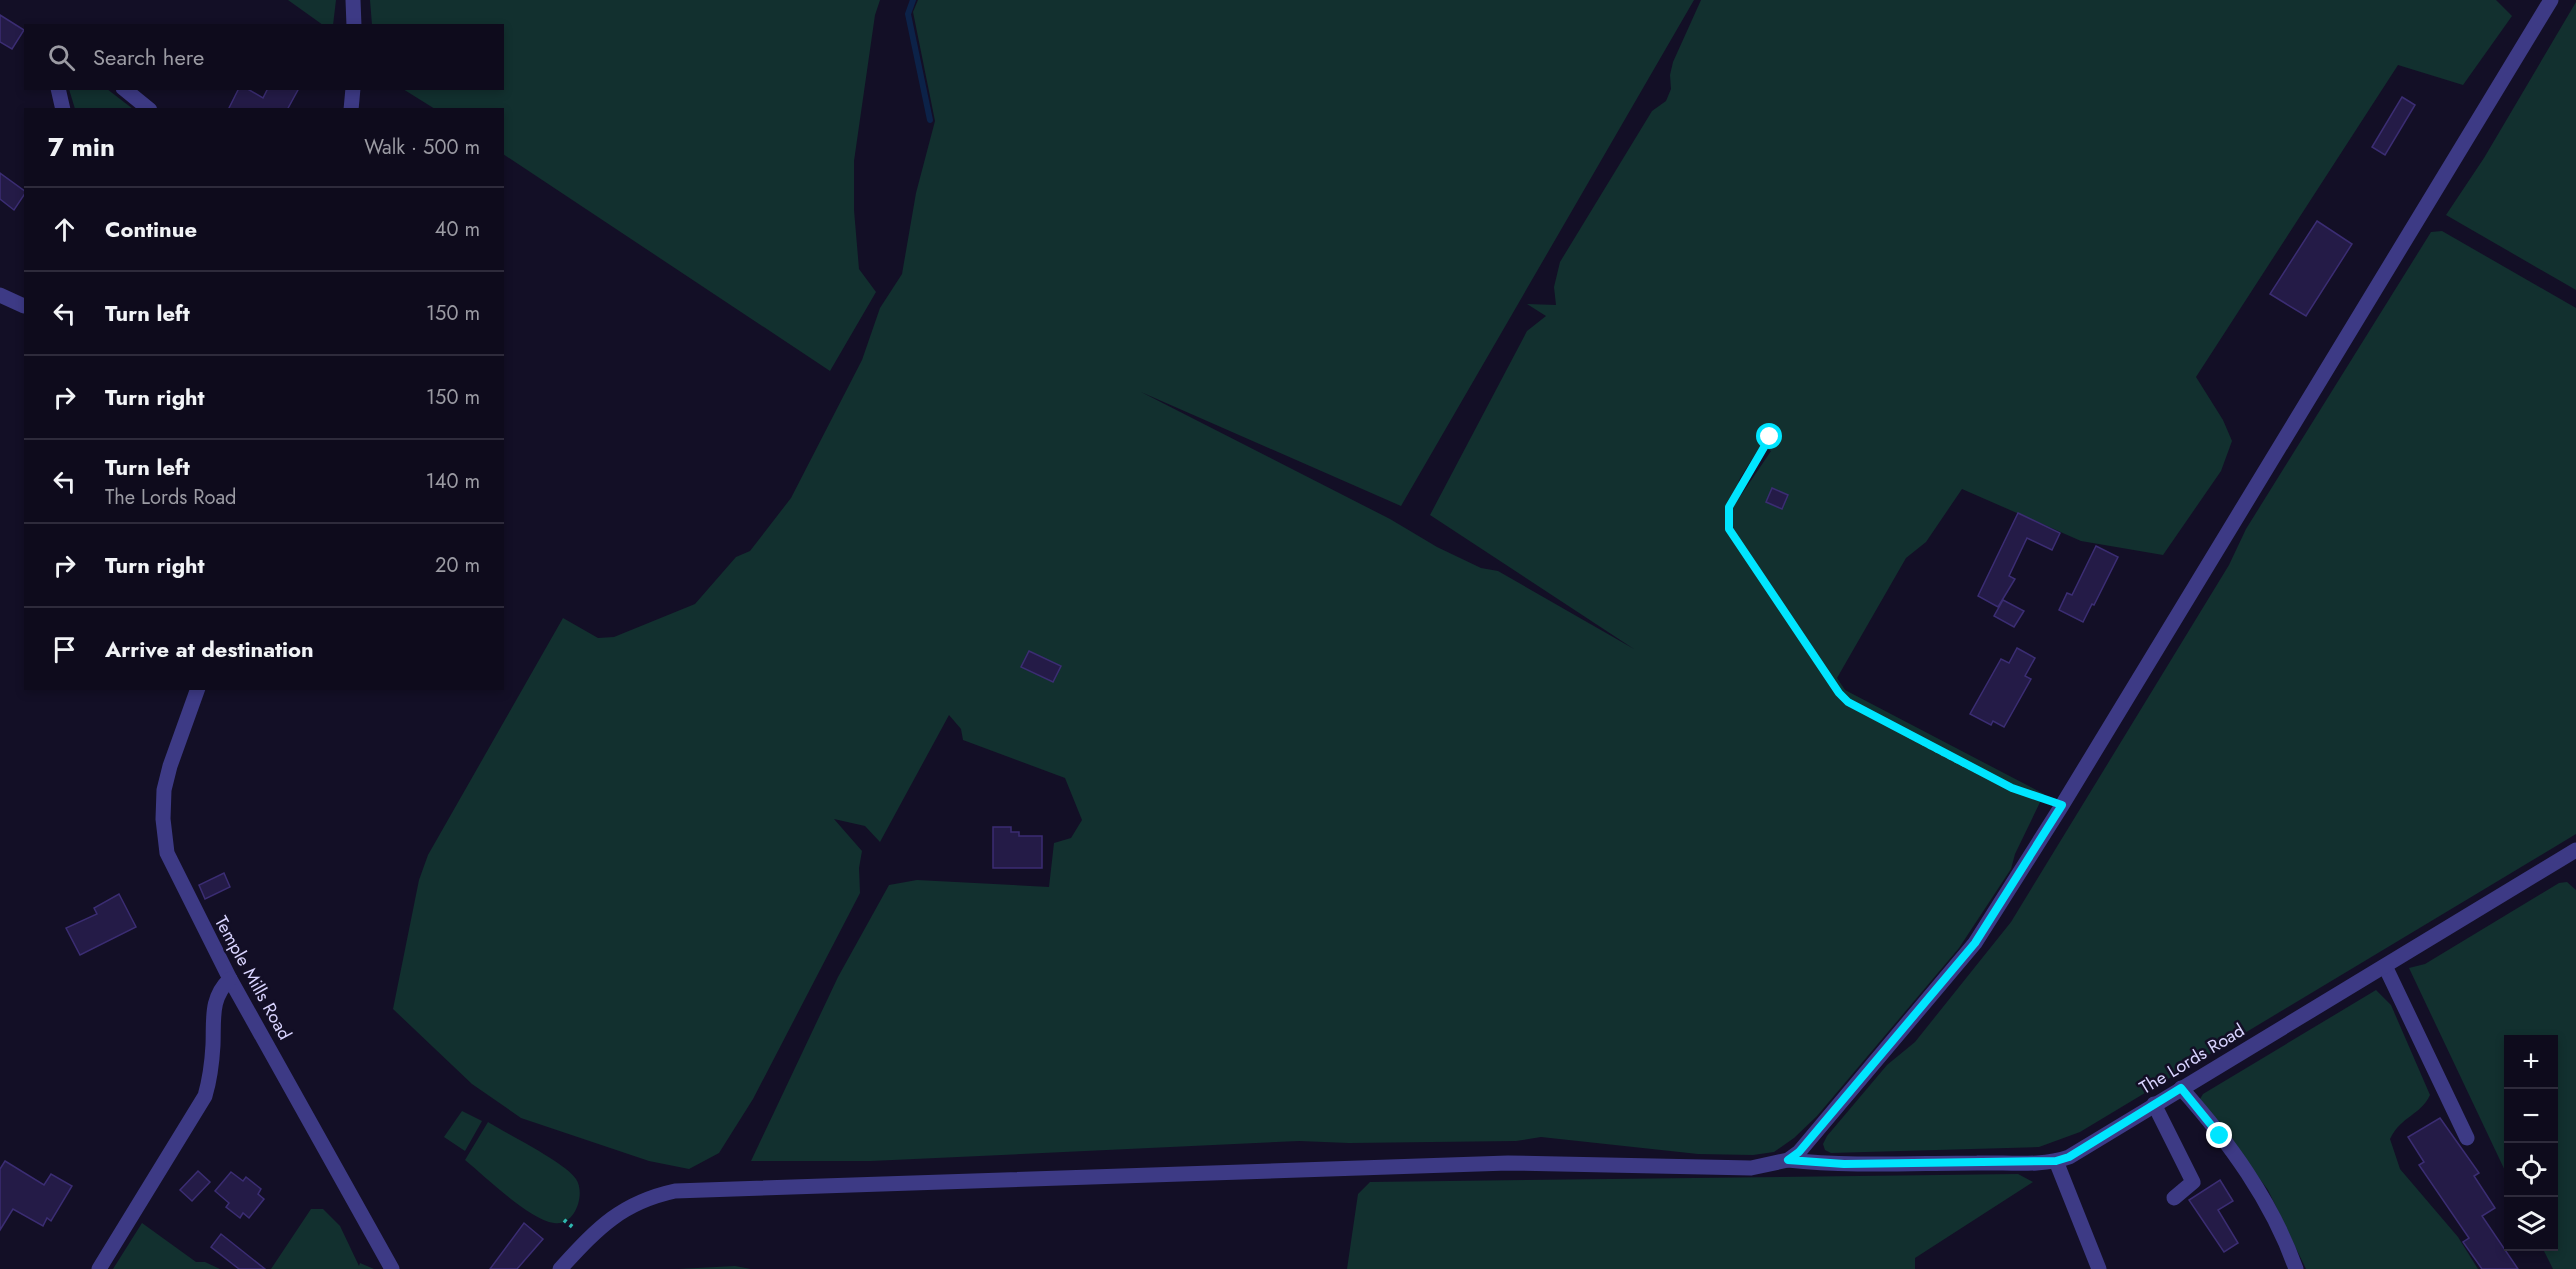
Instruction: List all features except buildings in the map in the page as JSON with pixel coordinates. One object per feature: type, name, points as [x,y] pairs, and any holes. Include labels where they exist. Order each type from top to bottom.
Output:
[{"type":"street","points":[[353,0],[354,24]]},
{"type":"street","points":[[560,1269],[615,1215],[645,1198],[675,1191],[1508,1163],[1751,1168],[1788,1160],[1799,1152],[1975,943],[2062,805],[2551,0]]},
{"type":"street","points":[[58,90],[63,108]]},
{"type":"street","points":[[125,90],[148,108]]},
{"type":"street","points":[[351,108],[352,90]]},
{"type":"street","points":[[0,295],[24,305]]},
{"type":"street","name":"Temple Mills Road","points":[[197,690],[170,766],[164,790],[163,819],[167,853],[230,979],[392,1269]]},
{"type":"street","name":"The Lords Road","points":[[1788,1160],[1844,1164],[2056,1161],[2069,1157],[2575,852]]},
{"type":"street","points":[[2385,966],[2467,1138]]},
{"type":"street","points":[[99,1269],[205,1096],[211,1074],[212,1014],[218,994],[230,979]]},
{"type":"street","points":[[2181,1088],[2220,1136],[2266,1203],[2296,1269]]},
{"type":"street","points":[[2154,1104],[2193,1182],[2174,1198]]},
{"type":"street","points":[[2056,1161],[2099,1269]]},
{"type":"path","points":[[1770,437],[1729,507],[1729,529],[1839,693],[1848,702],[2012,788],[2062,805]]},
{"type":"green space","points":[[288,0],[336,0],[333,24],[322,24]]},
{"type":"green space","points":[[370,0],[880,0],[875,15],[854,161],[854,210],[859,269],[876,292],[830,371],[504,155],[504,108],[433,108],[405,90],[504,90],[504,24],[372,24]]},
{"type":"green space","points":[[918,0],[1694,0],[1401,506],[1141,392],[1390,519],[1437,547],[1481,568],[1498,571],[1634,649],[1430,515],[1527,331],[1546,316],[1527,304],[1556,305],[1554,287],[1560,262],[1652,111],[1666,101],[1671,89],[1670,75],[1673,62],[1701,0],[2496,0],[2512,16],[2463,85],[2398,65],[2196,377],[2223,420],[2232,441],[2221,471],[2163,555],[2081,541],[1962,489],[1926,542],[1906,558],[1837,678],[1845,690],[2044,794],[2015,854],[2011,869],[1959,948],[1817,1116],[1794,1138],[1774,1152],[1753,1155],[1698,1154],[1541,1137],[1516,1141],[1349,1143],[1299,1141],[871,1161],[751,1161],[838,977],[889,885],[917,880],[1049,887],[1054,843],[1071,838],[1082,820],[1065,778],[963,740],[961,729],[949,715],[880,842],[865,826],[834,819],[862,851],[859,868],[860,893],[753,1099],[719,1153],[689,1169],[649,1161],[521,1118],[472,1084],[393,1009],[419,880],[428,855],[563,618],[598,638],[614,637],[695,604],[736,557],[750,551],[791,498],[862,360],[880,308],[902,274],[916,193],[935,121],[913,12]],"holes":[[[1761,445],[1771,451],[1733,507],[1739,480]]]},
{"type":"green space","points":[[2576,2],[2576,290],[2446,215],[2484,158]]},
{"type":"green space","points":[[69,90],[108,90],[132,108],[75,108]]},
{"type":"green space","points":[[2442,231],[2576,308],[2576,834],[2080,1132],[2039,1147],[1831,1153],[1825,1150],[1823,1144],[1827,1136],[1887,1065],[1915,1042],[2011,922],[2229,565],[2246,529],[2431,232]]},
{"type":"green space","points":[[2567,882],[2576,890],[2576,1269],[2553,1269],[2544,1251],[2558,1251],[2558,1035],[2504,1035],[2504,1169],[2409,968],[2425,964],[2559,883]]},
{"type":"green space","points":[[2376,990],[2391,1005],[2430,1095],[2421,1107],[2400,1125],[2390,1139],[2400,1169],[2458,1237],[2478,1269],[2306,1269],[2268,1190],[2200,1099],[2203,1094]]},
{"type":"green space","points":[[462,1111],[482,1121],[465,1151],[444,1137]]},
{"type":"green space","points":[[488,1122],[549,1157],[576,1179],[579,1185],[579,1201],[573,1215],[568,1220],[554,1223],[532,1214],[465,1160]]},
{"type":"green space","points":[[2018,1174],[2033,1182],[1915,1258],[1915,1269],[1347,1269],[1358,1194],[1370,1182]]},
{"type":"green space","points":[[311,1209],[323,1209],[340,1226],[359,1266],[360,1263],[374,1269],[271,1269]]},
{"type":"green space","points":[[142,1223],[196,1262],[205,1262],[220,1269],[113,1269]]},
{"type":"green space","points":[[735,1266],[751,1269],[678,1269]]},
{"type":"waterway","points":[[913,0],[908,14],[930,120]]},
{"type":"route","points":[[1770,437],[1739,485],[1729,507],[1727,517],[1729,529],[1839,693],[1848,702],[1942,753],[2012,788],[2062,805],[1975,943],[1799,1152],[1788,1160],[1844,1164],[2056,1161],[2069,1157],[2181,1088],[2220,1136]]}]
